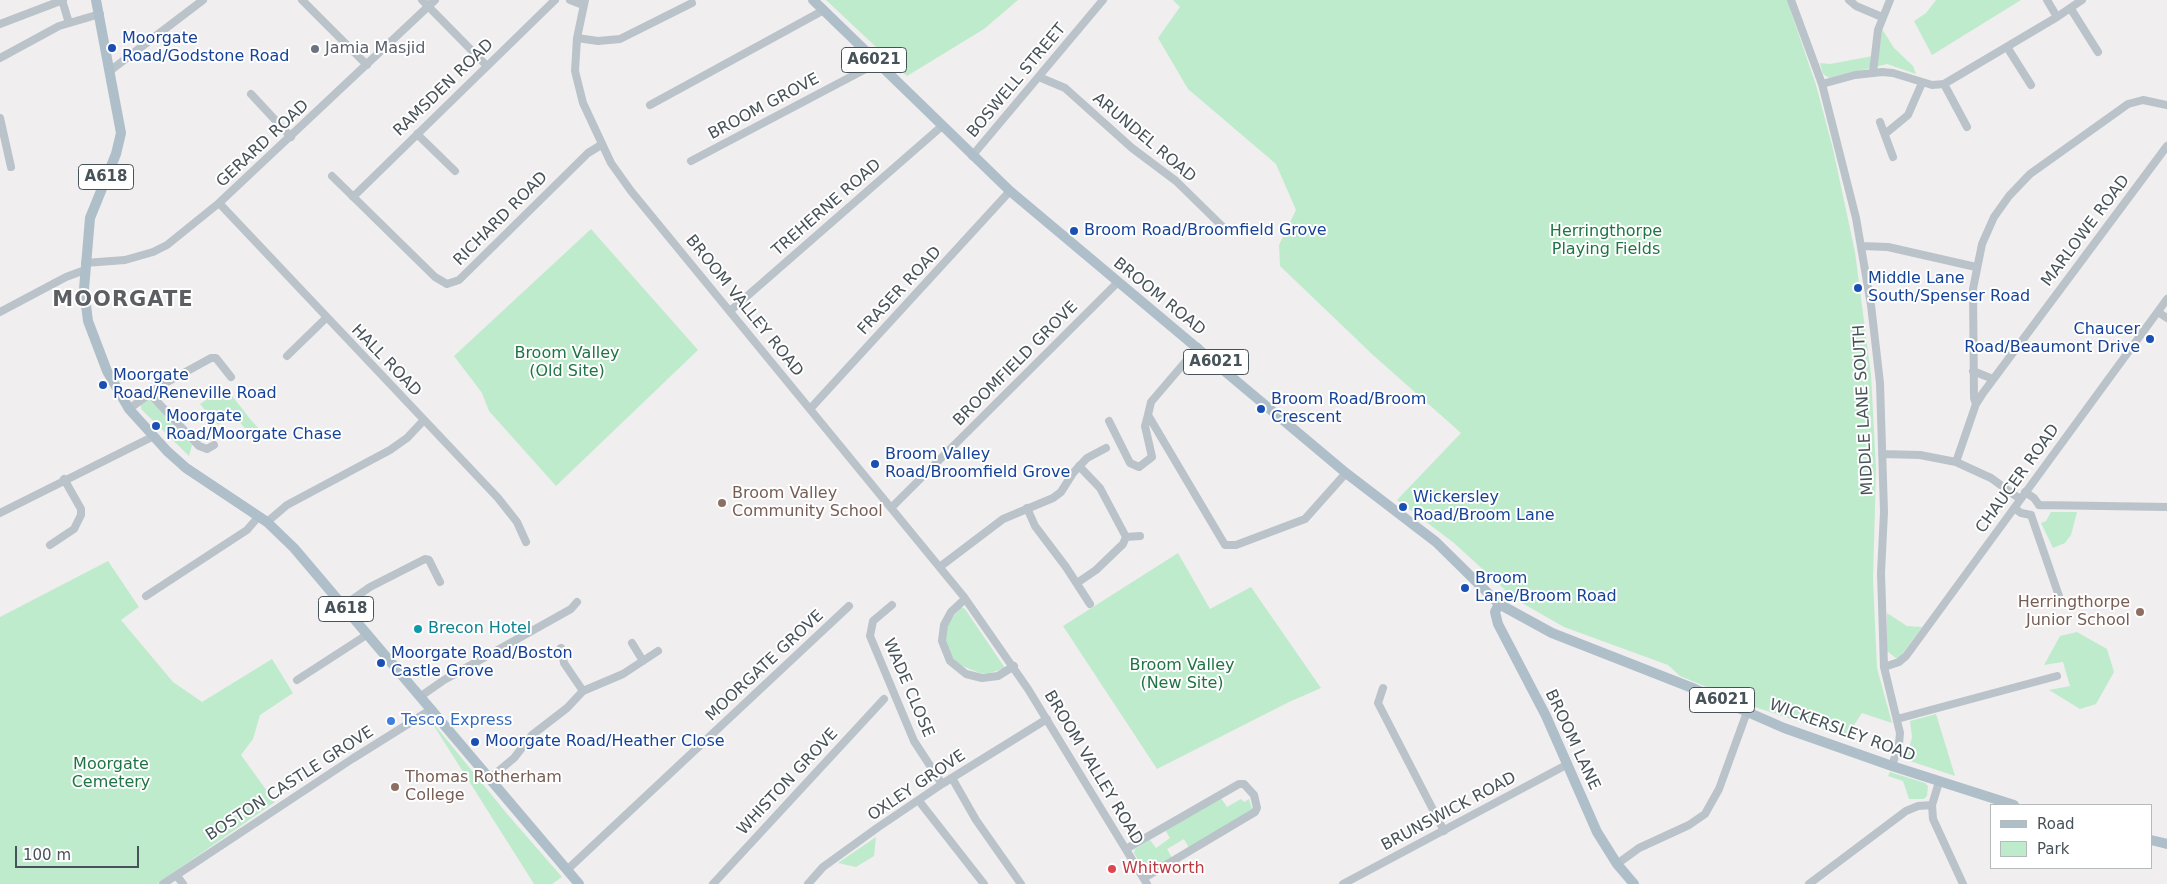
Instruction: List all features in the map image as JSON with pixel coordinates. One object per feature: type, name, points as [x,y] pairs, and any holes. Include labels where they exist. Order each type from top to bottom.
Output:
[{"type":"main road","name":"A618","points":[[96,0],[111,70],[121,133],[116,154],[90,218],[85,267],[85,306],[88,320],[107,371],[129,409],[152,437],[186,468],[263,519],[299,554],[579,884]]},
{"type":"main road","name":"BROOM ROAD","points":[[813,0],[1010,191],[1117,283],[1198,347],[1346,473],[1436,542],[1499,604]]},
{"type":"main road","name":"WICKERSLEY ROAD","points":[[1499,604],[1552,633],[1695,689],[1815,740],[2011,804]]},
{"type":"main road","name":"BROOM LANE","points":[[1499,604],[1496,612],[1498,624],[1542,709],[1597,832],[1617,864],[1634,884]]},
{"type":"main road","points":[[2152,840],[2167,844]]},
{"type":"street","points":[[0,24],[62,0],[69,23]]},
{"type":"street","points":[[111,70],[203,0]]},
{"type":"street","points":[[302,0],[367,65]]},
{"type":"street","points":[[422,0],[487,66]]},
{"type":"street","name":"GERARD ROAD","points":[[0,312],[85,267],[125,260],[154,252],[167,245],[219,204],[435,0]]},
{"type":"street","name":"RAMSDEN ROAD","points":[[353,197],[555,0]]},
{"type":"street","points":[[570,0],[584,3]]},
{"type":"street","name":"BOSWELL STREET","points":[[972,156],[1103,0]]},
{"type":"street","name":"MIDDLE LANE SOUTH","points":[[1791,0],[1822,84],[1856,218],[1872,305],[1880,382],[1884,512],[1881,573],[1884,667],[1897,719],[1900,744],[1892,766]]},
{"type":"street","points":[[1849,0],[1882,17]]},
{"type":"street","points":[[1873,72],[1875,43],[1882,17],[1890,0]]},
{"type":"street","points":[[2047,0],[2057,18]]},
{"type":"street","points":[[1822,84],[1873,72],[1893,73],[1922,83],[1944,84],[2057,18],[2082,0]]},
{"type":"street","name":"BROOM VALLEY ROAD","points":[[584,3],[577,38],[576,71],[579,90],[601,145],[631,191],[941,566],[1014,666],[1146,881]]},
{"type":"street","points":[[577,38],[598,40],[620,39],[692,3]]},
{"type":"street","points":[[2071,9],[2098,52]]},
{"type":"street","points":[[650,106],[824,10]]},
{"type":"street","points":[[0,58],[69,23],[100,14]]},
{"type":"street","points":[[2007,47],[2031,85]]},
{"type":"street","name":"BROOM GROVE","points":[[691,161],[877,63]]},
{"type":"street","name":"ARUNDEL ROAD","points":[[1039,77],[1065,88],[1132,148],[1176,181],[1225,229]]},
{"type":"street","points":[[1885,134],[1908,115],[1922,83]]},
{"type":"street","points":[[1944,84],[1967,127]]},
{"type":"street","points":[[251,94],[291,137]]},
{"type":"street","points":[[1976,404],[1974,398],[1972,313],[1976,268],[1982,244],[1994,217],[2009,196],[2030,174],[2132,102],[2150,101],[2167,105]]},
{"type":"street","points":[[0,118],[11,167]]},
{"type":"street","points":[[1880,122],[1893,157]]},
{"type":"street","name":"TREHERNE ROAD","points":[[730,311],[942,126]]},
{"type":"street","points":[[417,134],[455,171]]},
{"type":"street","name":"RICHARD ROAD","points":[[332,176],[435,277],[447,284],[460,280],[588,153],[601,145]]},
{"type":"street","name":"MARLOWE ROAD","points":[[1956,462],[1976,404],[2167,146]]},
{"type":"street","name":"FRASER ROAD","points":[[810,409],[1010,191]]},
{"type":"street","name":"HALL ROAD","points":[[219,204],[509,510],[526,542]]},
{"type":"street","points":[[1861,246],[1888,247],[1976,268]]},
{"type":"street","name":"BROOMFIELD GROVE","points":[[892,507],[1117,283]]},
{"type":"street","name":"CHAUCER ROAD","points":[[1884,667],[1899,662],[1906,656],[2167,300]]},
{"type":"street","points":[[2158,312],[2167,318]]},
{"type":"street","points":[[287,356],[326,318]]},
{"type":"street","points":[[1109,421],[1130,463],[1139,467],[1152,457],[1145,426],[1151,402],[1198,347]]},
{"type":"street","points":[[129,409],[149,393],[211,358],[216,358],[231,377]]},
{"type":"street","points":[[1974,371],[1993,379]]},
{"type":"street","points":[[149,393],[198,446],[207,449],[214,445]]},
{"type":"street","points":[[1148,415],[1220,539],[1228,546],[1305,519],[1346,473]]},
{"type":"street","points":[[146,596],[263,519],[390,450],[407,438],[424,420]]},
{"type":"street","points":[[0,513],[64,479],[152,437]]},
{"type":"street","points":[[941,566],[994,524],[1027,508],[1054,498],[1061,492],[1079,466],[1094,453],[1106,448]]},
{"type":"street","points":[[1882,454],[1920,454],[1956,462],[1991,478],[2020,499]]},
{"type":"street","points":[[1079,466],[1100,488],[1126,537]]},
{"type":"street","points":[[50,545],[74,529],[81,515],[81,509],[64,479]]},
{"type":"street","points":[[2025,492],[2034,498],[2035,511],[2059,596]]},
{"type":"street","points":[[2014,508],[2021,513],[2167,507]]},
{"type":"street","points":[[1027,508],[1035,526],[1090,604]]},
{"type":"street","points":[[1126,537],[1140,536]]},
{"type":"street","points":[[1077,583],[1096,570],[1123,544],[1126,537]]},
{"type":"street","points":[[343,606],[370,587],[425,559],[429,560],[440,582]]},
{"type":"street","points":[[965,599],[951,612],[944,624],[943,648],[950,661],[966,674],[982,678],[998,676],[1014,666]]},
{"type":"street","points":[[421,696],[444,680],[571,610],[577,602]]},
{"type":"street","name":"WADE CLOSE","points":[[892,605],[873,621],[870,636],[914,741],[942,784]]},
{"type":"street","name":"MOORGATE GROVE","points":[[568,869],[849,606]]},
{"type":"street","points":[[298,680],[368,634]]},
{"type":"street","points":[[632,643],[643,661]]},
{"type":"street","points":[[561,648],[564,663],[583,691]]},
{"type":"street","points":[[489,779],[514,758],[532,734],[567,708],[583,691],[623,674],[658,651]]},
{"type":"street","points":[[1897,719],[2057,676]]},
{"type":"street","points":[[1383,688],[1378,703],[1444,831]]},
{"type":"street","name":"WHISTON GROVE","points":[[713,884],[884,699]]},
{"type":"street","name":"BOSTON CASTLE GROVE","points":[[163,884],[352,759],[432,709]]},
{"type":"street","points":[[1617,864],[1634,851],[1689,825],[1705,814],[1719,788],[1748,712]]},
{"type":"street","name":"OXLEY GROVE","points":[[808,884],[824,867],[942,784],[1047,719]]},
{"type":"street","name":"BRUNSWICK ROAD","points":[[1344,884],[1568,764]]},
{"type":"street","points":[[952,778],[976,820],[1021,884]]},
{"type":"street","points":[[1939,782],[1932,805],[1937,829],[1962,884]]},
{"type":"street","points":[[1126,849],[1238,784],[1244,784],[1254,795],[1257,808],[1255,812],[1146,881]]},
{"type":"street","points":[[919,801],[984,884]]},
{"type":"street","points":[[1809,884],[1906,811],[1918,806],[1932,805]]},
{"type":"street","points":[[177,876],[184,884]]},
{"type":"green space","points":[[826,0],[1018,0],[984,29],[907,76]]},
{"type":"green space","name":"Herringthorpe Playing Fields","points":[[1173,0],[1787,0],[1816,85],[1833,149],[1855,252],[1871,375],[1876,468],[1873,580],[1877,668],[1892,723],[1862,713],[1846,737],[1752,706],[1680,676],[1668,665],[1564,627],[1515,599],[1454,543],[1397,500],[1461,433],[1373,355],[1280,266],[1279,245],[1296,210],[1276,164],[1188,89],[1158,38],[1180,7]]},
{"type":"green space","points":[[1936,0],[2021,0],[1932,55],[1914,21],[1926,13]]},
{"type":"green space","points":[[1882,29],[1894,48],[1913,66],[1916,74],[1887,64],[1829,78],[1823,74],[1820,63],[1830,64],[1878,55]]},
{"type":"green space","name":"Broom Valley (Old Site)","points":[[591,229],[698,350],[556,486],[489,411],[482,393],[454,356]]},
{"type":"green space","points":[[225,387],[259,429],[249,433],[233,414],[218,425],[200,404]]},
{"type":"green space","points":[[147,399],[154,403],[192,445],[189,456],[141,409],[141,403]]},
{"type":"green space","points":[[2051,512],[2077,512],[2071,535],[2065,543],[2053,548],[2041,523],[2046,521]]},
{"type":"green space","name":"Broom Valley (New Site)","points":[[1178,553],[1210,609],[1251,587],[1321,688],[1289,702],[1157,769],[1063,626]]},
{"type":"green space","name":"Moorgate Cemetery","points":[[108,561],[139,607],[121,620],[173,682],[202,702],[272,659],[293,693],[260,715],[253,739],[241,755],[275,802],[157,884],[0,884],[0,617]]},
{"type":"green space","points":[[961,607],[965,609],[1005,668],[990,673],[980,673],[957,664],[946,646],[945,634],[948,623]]},
{"type":"green space","points":[[1887,613],[1907,626],[1922,627],[1897,659],[1887,651]]},
{"type":"green space","points":[[2077,632],[2107,649],[2114,672],[2096,704],[2080,709],[2049,690],[2070,686],[2063,662],[2044,665],[2060,636]]},
{"type":"green space","points":[[1936,714],[1955,776],[1910,761],[1907,757],[1912,737],[1910,721]]},
{"type":"green space","points":[[429,718],[508,815],[562,877],[552,884],[534,884]]},
{"type":"green space","points":[[1890,772],[1925,783],[1928,786],[1927,796],[1924,799],[1909,799],[1903,781],[1888,776]]},
{"type":"green space","points":[[1221,798],[1227,807],[1241,799],[1244,802],[1249,799],[1252,809],[1250,813],[1189,848],[1184,839],[1167,849],[1172,858],[1148,873],[1145,872],[1134,853],[1135,849],[1150,840],[1156,848],[1170,838],[1165,830]]},
{"type":"green space","points":[[876,837],[874,856],[856,867],[838,863]]},
{"type":"place","name":"Moorgate Road/Godstone Road","points":[[112,48]]},
{"type":"place","name":"Jamia Masjid","points":[[315,49]]},
{"type":"place","name":"Broom Road/Broomfield Grove","points":[[1074,231]]},
{"type":"place","name":"Middle Lane South/Spenser Road","points":[[1858,288]]},
{"type":"place","name":"Chaucer Road/Beaumont Drive","points":[[2150,339]]},
{"type":"place","name":"Moorgate Road/Reneville Road","points":[[103,385]]},
{"type":"place","name":"Broom Road/Broom Crescent","points":[[1261,409]]},
{"type":"place","name":"Moorgate Road/Moorgate Chase","points":[[156,426]]},
{"type":"place","name":"Broom Valley Road/Broomfield Grove","points":[[875,464]]},
{"type":"place","name":"Broom Valley Community School","points":[[722,503]]},
{"type":"place","name":"Wickersley Road/Broom Lane","points":[[1403,507]]},
{"type":"place","name":"Broom Lane/Broom Road","points":[[1465,588]]},
{"type":"place","name":"Herringthorpe Junior School","points":[[2140,612]]},
{"type":"place","name":"Brecon Hotel","points":[[418,629]]},
{"type":"place","name":"Moorgate Road/Boston Castle Grove","points":[[381,663]]},
{"type":"place","name":"Tesco Express","points":[[391,721]]},
{"type":"place","name":"Moorgate Road/Heather Close","points":[[475,742]]},
{"type":"place","name":"Thomas Rotherham College","points":[[395,787]]},
{"type":"place","name":"Whitworth","points":[[1112,869]]},
{"type":"district","name":"MOORGATE","points":[[123,301]]}]
